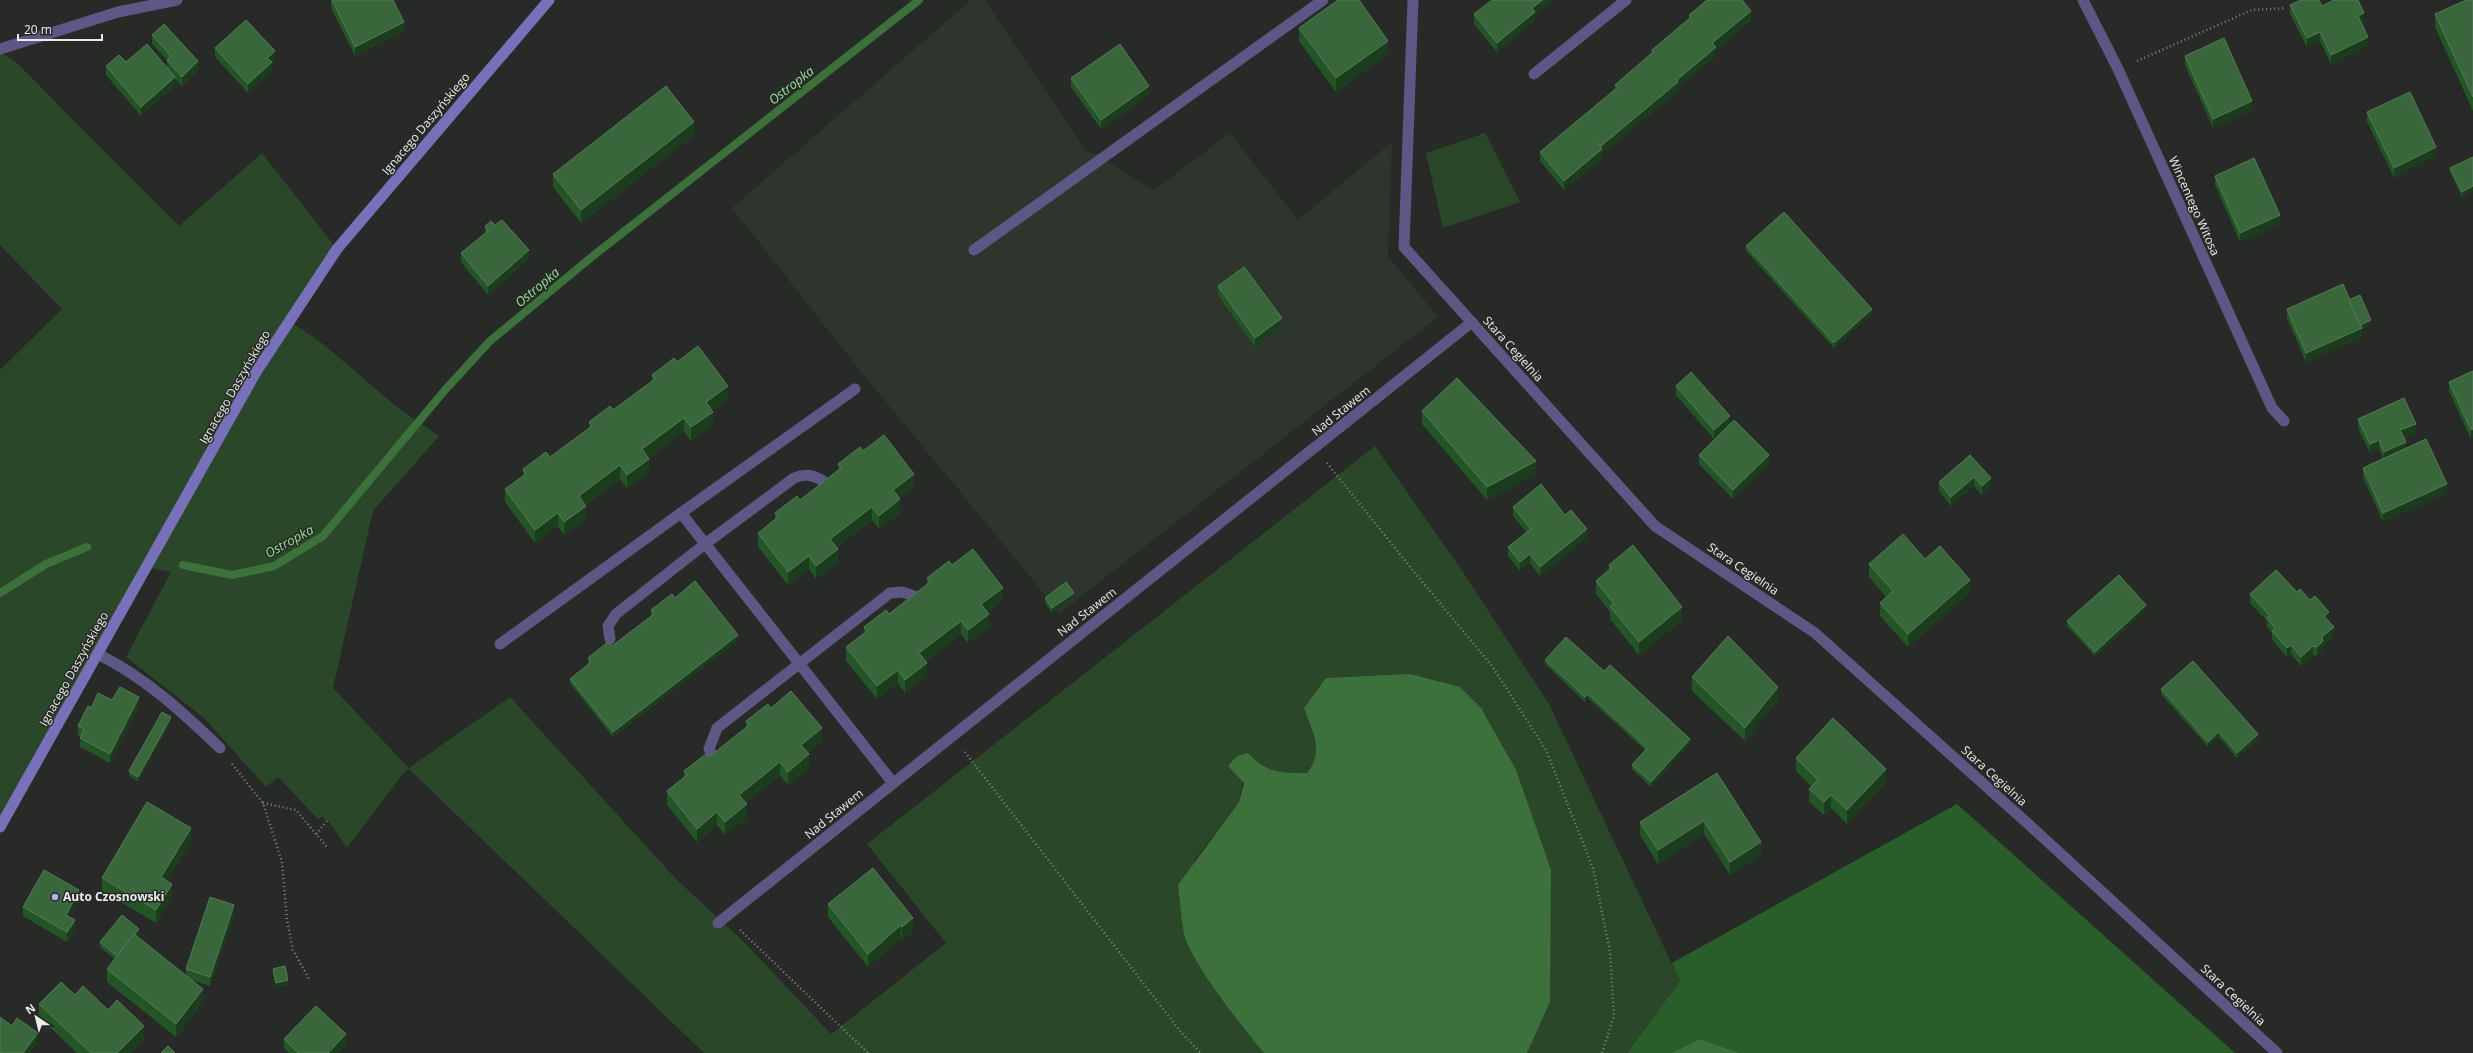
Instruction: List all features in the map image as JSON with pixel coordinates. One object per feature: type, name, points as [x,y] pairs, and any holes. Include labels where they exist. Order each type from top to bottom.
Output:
[{"type":"main road","name":"Ignacego Daszyńskiego","points":[[0,827],[256,372],[337,249],[549,0]]},
{"type":"street","points":[[0,49],[118,12],[177,0]]},
{"type":"street","points":[[974,250],[1323,0]]},
{"type":"street","name":"Stara Cegielnia","points":[[1413,0],[1404,247],[1655,526],[1815,633],[2030,826],[2277,1053]]},
{"type":"street","points":[[1534,74],[1626,0]]},
{"type":"street","name":"Wincentego Witosa","points":[[2083,0],[2118,69],[2272,408],[2284,421]]},
{"type":"street","name":"Nad Stawem","points":[[722,920],[1472,322]]},
{"type":"street","points":[[500,644],[680,513],[855,389]]},
{"type":"street","points":[[610,639],[608,626],[616,614],[705,544],[794,478],[804,474],[815,475],[824,482]]},
{"type":"street","points":[[680,513],[894,783]]},
{"type":"street","points":[[714,759],[709,749],[717,728],[890,593],[902,592],[914,596]]},
{"type":"street","points":[[98,654],[124,668],[170,700],[220,748]]},
{"type":"path","points":[[2118,69],[2252,10],[2286,8]]},
{"type":"path","points":[[1315,448],[1492,666],[1546,750],[1593,868],[1610,952],[1614,1016],[1602,1053]]},
{"type":"path","points":[[953,736],[1180,1031],[1201,1053]]},
{"type":"path","points":[[220,748],[263,803],[282,862],[287,920],[293,950],[309,979]]},
{"type":"path","points":[[263,803],[296,810],[327,847]]},
{"type":"path","points":[[316,834],[327,821]]},
{"type":"path","points":[[722,920],[868,1053]]},
{"type":"shaded area","points":[[971,0],[985,0],[1084,148],[1154,190],[1230,133],[1298,220],[1392,142],[1388,256],[1438,317],[1060,613],[858,368],[732,208]]},
{"type":"shaded area","points":[[0,52],[16,62],[179,226],[262,153],[337,249],[290,321],[323,344],[398,408],[439,436],[373,511],[333,688],[409,768],[510,697],[677,880],[745,943],[831,1034],[946,943],[867,844],[1375,446],[1463,572],[1549,704],[1680,981],[1627,1053],[1527,1053],[1550,1002],[1549,975],[1304,708],[1315,741],[1315,757],[1312,765],[1307,773],[1281,772],[1261,765],[1248,753],[1239,802],[1195,860],[1185,935],[1200,966],[1246,1031],[1264,1053],[704,1053],[409,769],[402,775],[347,848],[330,823],[322,817],[318,819],[278,777],[266,787],[204,718],[126,657],[171,572],[146,567],[0,827],[0,370],[62,309],[0,245]]},
{"type":"shaded area","points":[[1485,133],[1520,202],[1443,228],[1426,153]]},
{"type":"shaded area","points":[[1410,674],[1460,687],[1481,708],[1516,770],[1551,870],[1550,1002],[1527,1053],[1264,1053],[1219,995],[1189,947],[1184,934],[1178,885],[1239,802],[1244,783],[1228,766],[1237,756],[1248,753],[1261,765],[1268,768],[1281,772],[1307,773],[1315,757],[1316,749],[1313,733],[1304,708],[1326,678]]},
{"type":"shaded area","points":[[1957,804],[2235,1053],[1740,1053],[1700,1039],[1671,1053],[1627,1053],[1680,981],[1672,963]]},
{"type":"shaded area","points":[[1700,1039],[1740,1053],[1671,1053]]},
{"type":"building","points":[[332,0],[393,0],[404,22],[355,47]]},
{"type":"building","points":[[1338,0],[1359,0],[1388,41],[1336,78],[1299,28]]},
{"type":"building","points":[[1492,0],[1543,0],[1532,8],[1535,12],[1497,43],[1474,14]]},
{"type":"building","points":[[1707,0],[1742,0],[1751,11],[1712,43],[1716,47],[1677,80],[1678,82],[1601,146],[1598,143],[1602,149],[1564,181],[1540,152],[1618,87],[1615,85],[1653,52],[1652,50],[1691,17],[1689,15]]},
{"type":"building","points":[[2301,0],[2319,0],[2322,6],[2334,0],[2358,0],[2364,13],[2358,16],[2368,37],[2331,55],[2320,32],[2307,38],[2290,5]]},
{"type":"building","points":[[2466,0],[2473,0],[2473,97],[2435,14]]},
{"type":"building","points":[[246,20],[275,51],[267,58],[272,62],[248,84],[215,48]]},
{"type":"building","points":[[164,24],[198,61],[182,77],[167,60],[171,56],[152,35]]},
{"type":"building","points":[[2224,38],[2252,101],[2213,119],[2185,56]]},
{"type":"building","points":[[147,44],[175,77],[141,107],[106,66],[119,55],[126,62]]},
{"type":"building","points":[[1120,44],[1149,86],[1101,120],[1071,78]]},
{"type":"building","points":[[666,86],[694,122],[581,210],[553,174]]},
{"type":"building","points":[[2410,92],[2436,147],[2394,168],[2367,112]]},
{"type":"building","points":[[2473,157],[2473,186],[2462,192],[2450,168]]},
{"type":"building","points":[[2254,158],[2280,215],[2240,233],[2215,176]]},
{"type":"building","points":[[1784,212],[1872,309],[1834,343],[1746,246]]},
{"type":"building","points":[[502,220],[529,250],[488,286],[461,253],[488,231],[485,226],[491,221],[495,225]]},
{"type":"building","points":[[1244,267],[1282,318],[1255,338],[1218,286]]},
{"type":"building","points":[[2343,284],[2362,328],[2306,353],[2287,309]]},
{"type":"building","points":[[2360,295],[2371,320],[2360,325],[2349,300]]},
{"type":"building","points":[[698,346],[728,386],[706,402],[713,412],[691,427],[684,418],[642,449],[649,459],[627,475],[620,465],[579,496],[586,506],[564,522],[558,513],[535,530],[505,489],[526,474],[523,469],[546,452],[550,457],[592,426],[589,422],[610,406],[613,410],[655,379],[652,375],[674,358],[677,362]]},
{"type":"building","points":[[2473,371],[2473,429],[2471,430],[2449,382]]},
{"type":"building","points":[[1691,372],[1730,416],[1714,430],[1676,386]]},
{"type":"building","points":[[1457,378],[1536,461],[1487,487],[1422,411]]},
{"type":"building","points":[[2404,398],[2416,424],[2400,430],[2406,442],[2384,452],[2379,440],[2370,444],[2358,419]]},
{"type":"building","points":[[1734,420],[1769,455],[1733,490],[1699,455]]},
{"type":"building","points":[[884,435],[914,474],[893,490],[900,499],[879,516],[872,507],[830,539],[838,549],[816,566],[809,556],[788,572],[758,533],[778,517],[775,513],[797,496],[800,500],[841,468],[838,464],[860,447],[863,451]]},
{"type":"building","points":[[2426,439],[2447,484],[2383,513],[2363,468]]},
{"type":"building","points":[[1970,455],[1991,478],[1982,486],[1974,477],[1951,497],[1939,482]]},
{"type":"building","points":[[1541,484],[1565,515],[1571,510],[1587,529],[1540,567],[1530,554],[1520,562],[1508,547],[1531,529],[1513,507]]},
{"type":"building","points":[[1903,534],[1925,559],[1940,546],[1970,580],[1908,634],[1880,603],[1893,591],[1869,564]]},
{"type":"building","points":[[1633,545],[1682,607],[1639,642],[1610,606],[1614,604],[1596,581],[1611,568],[1609,565]]},
{"type":"building","points":[[973,549],[1003,588],[981,604],[989,614],[968,630],[961,621],[919,653],[927,663],[905,680],[898,670],[877,686],[846,647],[867,631],[864,627],[886,610],[889,614],[930,582],[927,578],[949,561],[952,565]]},
{"type":"building","points":[[2276,570],[2297,592],[2300,589],[2310,600],[2315,596],[2329,612],[2324,616],[2334,627],[2322,637],[2323,641],[2317,647],[2313,646],[2301,657],[2291,645],[2287,648],[2272,631],[2275,628],[2267,618],[2270,616],[2250,594]]},
{"type":"building","points":[[2119,575],[2146,605],[2095,652],[2067,621]]},
{"type":"building","points":[[695,581],[738,635],[613,732],[570,679],[591,662],[588,658],[608,642],[612,646],[654,614],[651,610],[672,594],[675,598]]},
{"type":"building","points":[[1066,582],[1074,593],[1052,608],[1045,598]]},
{"type":"building","points":[[1728,636],[1778,687],[1745,728],[1692,677]]},
{"type":"building","points":[[1566,637],[1604,671],[1610,665],[1690,739],[1651,782],[1632,765],[1647,748],[1588,694],[1585,697],[1545,660]]},
{"type":"building","points":[[2193,661],[2258,734],[2237,753],[2219,732],[2208,742],[2161,689]]},
{"type":"building","points":[[120,687],[139,697],[110,754],[80,738],[84,729],[78,726],[88,706],[91,708],[98,693],[112,700]]},
{"type":"building","points":[[791,691],[822,728],[801,745],[809,754],[788,772],[780,762],[739,795],[747,804],[725,822],[717,812],[697,829],[667,791],[687,775],[684,771],[706,754],[709,757],[749,725],[746,721],[768,704],[771,708]]},
{"type":"building","points":[[162,712],[171,717],[138,777],[129,771]]},
{"type":"building","points":[[1833,718],[1886,769],[1847,810],[1831,795],[1824,802],[1809,789],[1818,780],[1796,758]]},
{"type":"building","points":[[1717,773],[1761,842],[1730,862],[1704,821],[1658,850],[1640,822]]},
{"type":"building","points":[[147,802],[191,828],[161,877],[172,884],[156,910],[102,878]]},
{"type":"building","points":[[873,868],[913,918],[902,927],[901,925],[868,954],[828,904]]},
{"type":"building","points":[[44,870],[79,890],[66,915],[75,920],[67,932],[23,907]]},
{"type":"building","points":[[210,897],[234,905],[210,977],[186,969]]},
{"type":"building","points":[[122,915],[139,929],[117,956],[100,942]]},
{"type":"building","points":[[134,934],[203,989],[176,1024],[107,969]]},
{"type":"building","points":[[285,966],[288,980],[276,983],[273,969]]},
{"type":"building","points":[[61,982],[75,995],[83,986],[108,1010],[117,1000],[144,1026],[117,1053],[91,1053],[39,1004]]},
{"type":"building","points":[[316,1006],[346,1034],[328,1053],[298,1053],[284,1039]]},
{"type":"building","points":[[0,1017],[12,1026],[17,1018],[38,1033],[23,1053],[0,1053]]},
{"type":"building","points":[[168,1046],[175,1053],[161,1053]]},
{"type":"waterway","name":"Ostropka","points":[[183,565],[232,575],[274,566],[323,536],[445,390],[490,341],[593,256],[919,0]]},
{"type":"waterway","name":"Ostropka","points":[[0,593],[46,564],[87,547]]},
{"type":"place","name":"Auto Czosnowski","points":[[55,897]]}]
